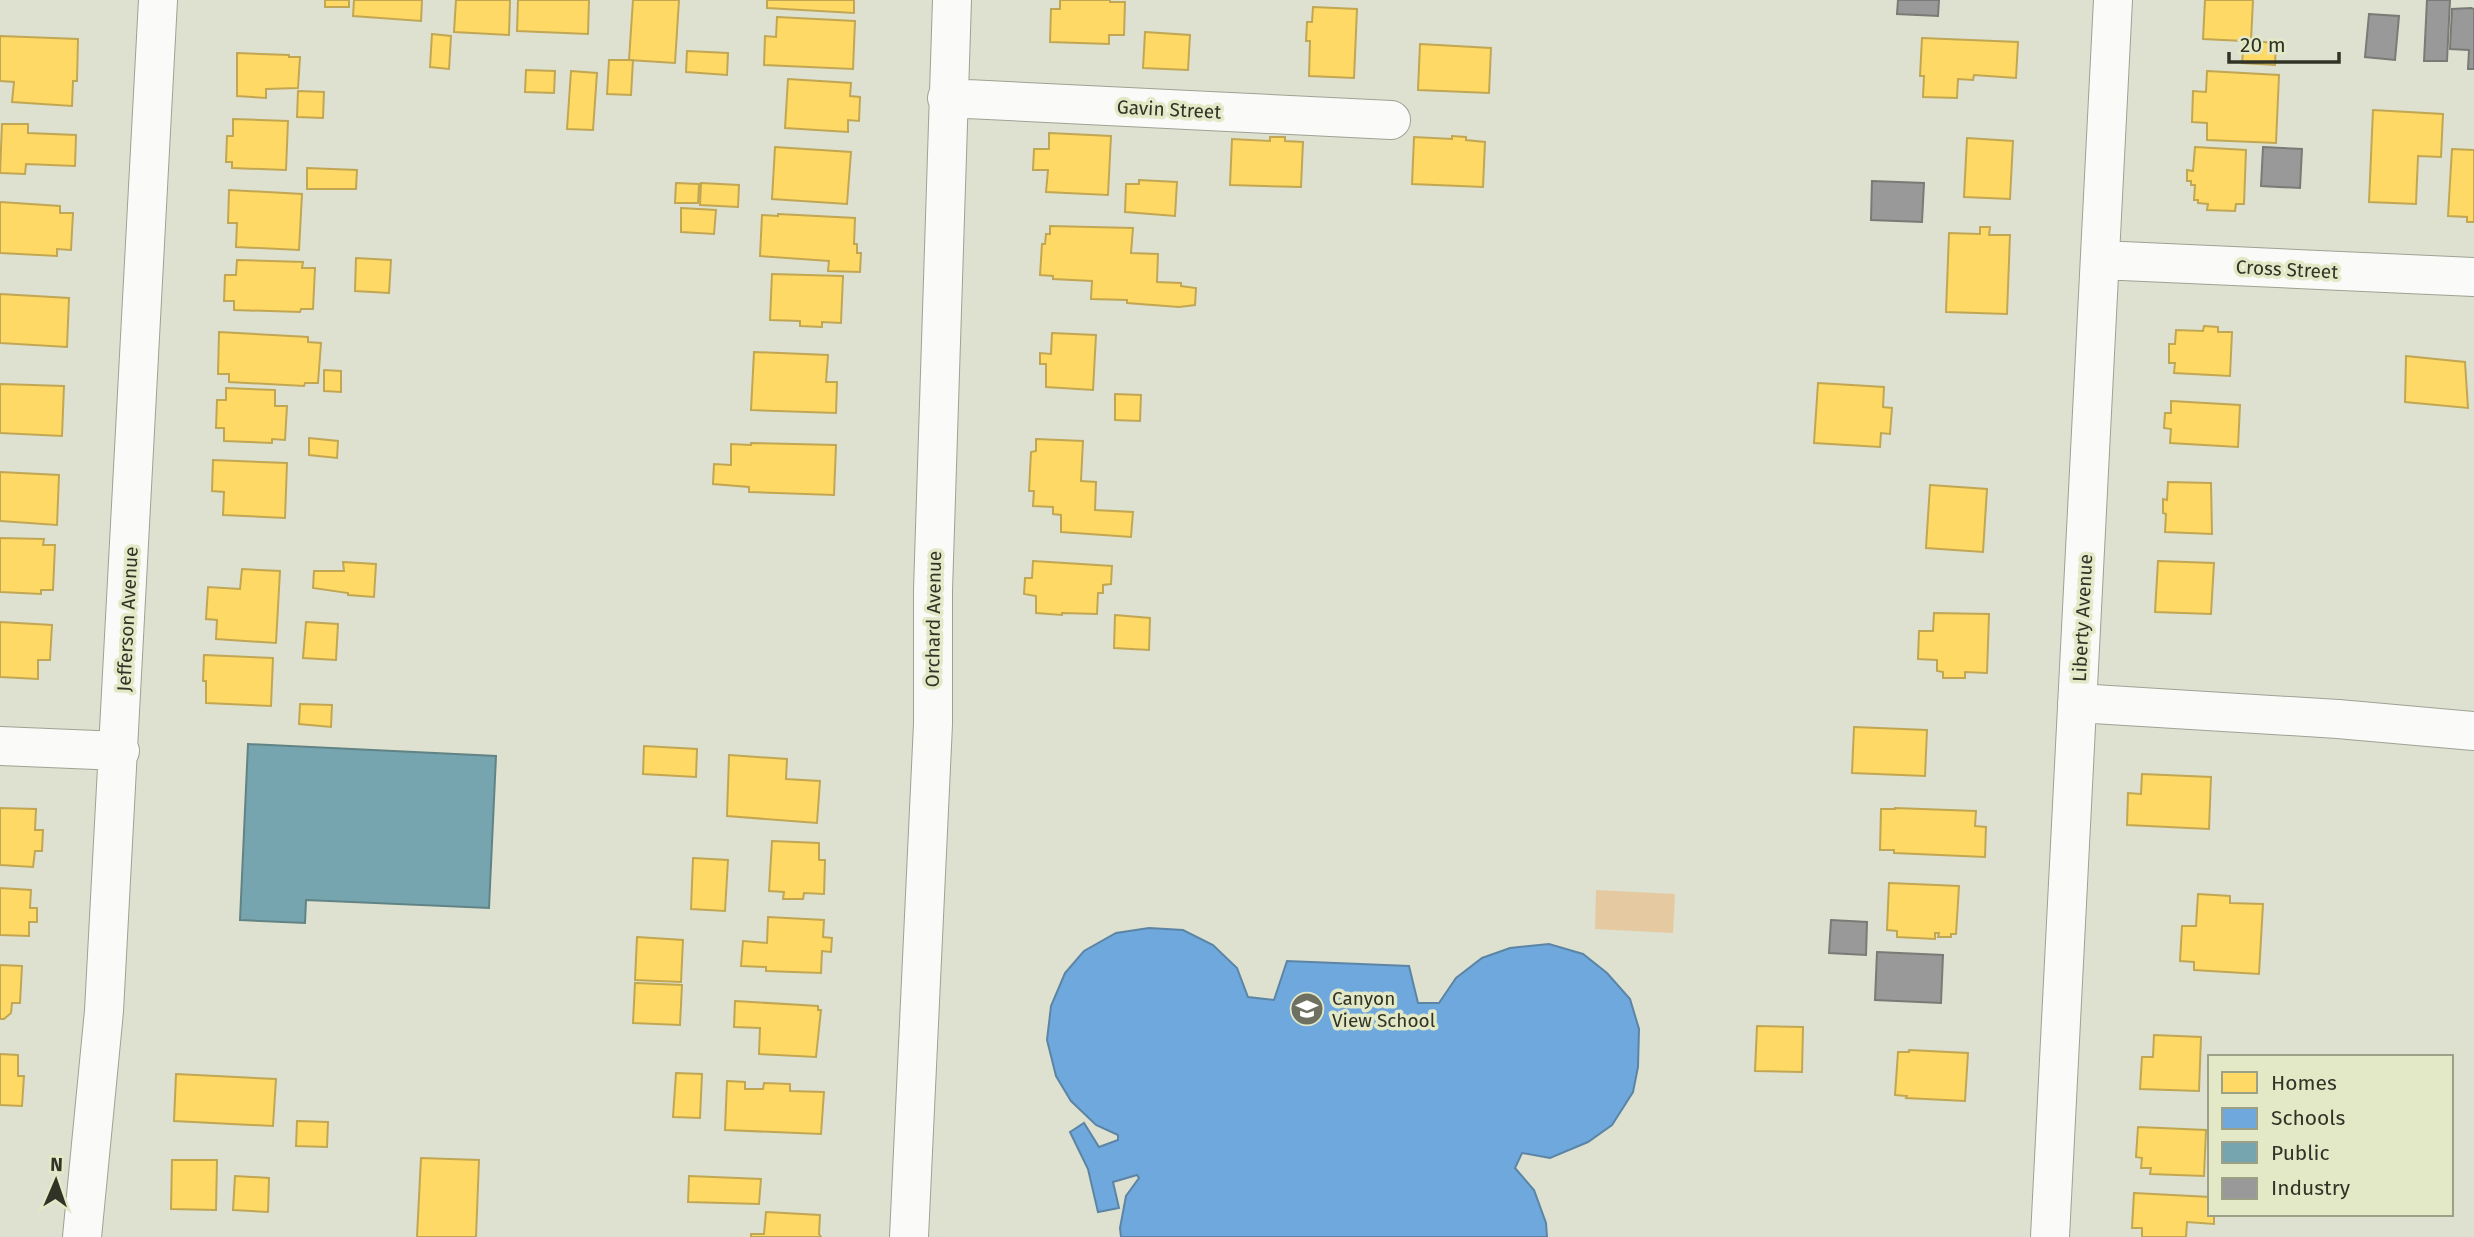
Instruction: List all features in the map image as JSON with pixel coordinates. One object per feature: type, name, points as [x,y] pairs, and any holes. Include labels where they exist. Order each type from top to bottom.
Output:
[{"type":"street","name":"Jefferson Avenue","points":[[82,1237],[104,1011],[120,751],[158,0]]},
{"type":"street","name":"Orchard Avenue","points":[[909,1237],[933,724],[933,590],[952,0]]},
{"type":"street","name":"Liberty Avenue","points":[[2050,1237],[2113,0]]},
{"type":"street","name":"Gavin Street","points":[[947,98],[1391,120]]},
{"type":"street","name":"Cross Street","points":[[2100,260],[2474,277]]},
{"type":"street","points":[[2077,703],[2350,720],[2474,731]]},
{"type":"street","points":[[0,746],[120,751]]},
{"type":"shaded area","points":[[1596,890],[1675,894],[1673,933],[1595,929]]},
{"type":"building: Homes","points":[[325,0],[349,0],[349,7],[325,7]]},
{"type":"building: Homes","points":[[354,0],[422,0],[421,21],[353,16]]},
{"type":"building: Homes","points":[[456,0],[510,0],[509,35],[454,32]]},
{"type":"building: Homes","points":[[518,0],[589,0],[588,34],[517,31]]},
{"type":"building: Homes","points":[[633,0],[679,0],[675,63],[629,60]]},
{"type":"building: Homes","points":[[767,0],[854,0],[854,13],[767,8]]},
{"type":"building: Homes","points":[[1060,0],[1125,2],[1124,35],[1109,35],[1109,44],[1050,42],[1051,9],[1060,9]]},
{"type":"building: Homes","points":[[2205,0],[2253,0],[2251,41],[2276,43],[2275,65],[2242,63],[2244,41],[2203,39]]},
{"type":"building: Homes","points":[[1313,7],[1357,9],[1354,78],[1309,76],[1310,41],[1306,41],[1307,22],[1312,22]]},
{"type":"building: Homes","points":[[777,17],[855,21],[853,69],[764,65],[765,36],[776,37]]},
{"type":"building: Homes","points":[[1145,32],[1190,35],[1188,70],[1143,68]]},
{"type":"building: Homes","points":[[432,34],[451,36],[449,69],[430,67]]},
{"type":"building: Homes","points":[[0,36],[78,39],[77,81],[73,81],[72,106],[12,102],[14,82],[0,81]]},
{"type":"building: Homes","points":[[1922,38],[2018,42],[2016,78],[1974,75],[1973,80],[1958,79],[1957,98],[1923,97],[1924,76],[1920,76]]},
{"type":"building: Homes","points":[[1420,44],[1491,48],[1489,93],[1418,90]]},
{"type":"building: Homes","points":[[687,51],[728,53],[727,75],[686,72]]},
{"type":"building: Homes","points":[[237,53],[300,57],[298,88],[266,89],[266,98],[237,96]]},
{"type":"building: Homes","points":[[609,60],[633,60],[631,95],[607,94]]},
{"type":"building: Homes","points":[[526,70],[555,71],[554,93],[525,92]]},
{"type":"building: Homes","points":[[571,71],[597,73],[593,130],[567,129]]},
{"type":"building: Homes","points":[[2207,71],[2279,75],[2276,143],[2207,140],[2207,123],[2192,122],[2193,91],[2206,92]]},
{"type":"building: Homes","points":[[788,79],[851,83],[850,96],[860,97],[859,121],[848,120],[848,132],[785,128]]},
{"type":"building: Homes","points":[[298,91],[324,92],[323,118],[297,117]]},
{"type":"building: Homes","points":[[2373,110],[2443,114],[2441,157],[2418,156],[2416,204],[2369,202]]},
{"type":"building: Homes","points":[[233,119],[288,121],[286,170],[232,168],[232,162],[226,162],[227,136],[233,136]]},
{"type":"building: Homes","points":[[2,124],[28,124],[28,133],[76,135],[75,166],[26,164],[25,174],[0,173]]},
{"type":"building: Homes","points":[[1049,133],[1111,136],[1108,195],[1046,192],[1048,170],[1033,170],[1034,149],[1049,149]]},
{"type":"building: Homes","points":[[1452,136],[1485,142],[1483,187],[1412,184],[1414,137],[1452,139]]},
{"type":"building: Homes","points":[[1270,137],[1285,137],[1285,141],[1303,142],[1301,187],[1230,185],[1232,139],[1270,141]]},
{"type":"building: Homes","points":[[1967,138],[2013,141],[2010,199],[1964,197]]},
{"type":"building: Homes","points":[[775,147],[851,152],[847,204],[772,199]]},
{"type":"building: Homes","points":[[2195,147],[2246,150],[2244,204],[2236,204],[2235,211],[2207,210],[2208,204],[2194,200],[2195,185],[2187,181],[2187,170],[2193,171]]},
{"type":"building: Homes","points":[[2452,149],[2474,150],[2474,222],[2467,222],[2467,217],[2448,216]]},
{"type":"building: Homes","points":[[307,168],[357,170],[356,189],[307,189]]},
{"type":"building: Homes","points":[[1139,180],[1177,182],[1175,216],[1125,212],[1126,184],[1139,184]]},
{"type":"building: Homes","points":[[676,183],[699,184],[698,203],[675,203]]},
{"type":"building: Homes","points":[[701,183],[739,185],[738,207],[700,205]]},
{"type":"building: Homes","points":[[229,190],[302,194],[299,250],[236,247],[237,223],[228,223]]},
{"type":"building: Homes","points":[[0,202],[60,206],[60,213],[73,213],[71,250],[57,249],[57,256],[0,253]]},
{"type":"building: Homes","points":[[681,208],[716,210],[714,234],[681,232]]},
{"type":"building: Homes","points":[[762,215],[855,218],[854,244],[857,244],[857,253],[861,253],[860,272],[828,271],[829,261],[760,256]]},
{"type":"building: Homes","points":[[1050,226],[1133,228],[1131,253],[1158,254],[1157,282],[1181,283],[1181,286],[1196,288],[1195,305],[1179,307],[1127,303],[1127,300],[1091,299],[1092,281],[1053,279],[1053,276],[1040,275],[1042,244],[1045,244],[1046,234],[1050,234]]},
{"type":"building: Homes","points":[[1980,227],[1990,227],[1989,235],[2010,235],[2007,314],[1946,312],[1949,233],[1980,234]]},
{"type":"building: Homes","points":[[356,258],[391,260],[389,293],[355,291]]},
{"type":"building: Homes","points":[[237,260],[303,262],[302,268],[315,268],[313,309],[301,309],[300,312],[234,310],[234,301],[224,301],[225,275],[236,275]]},
{"type":"building: Homes","points":[[772,274],[843,276],[841,323],[822,322],[822,327],[800,326],[800,321],[770,320]]},
{"type":"building: Homes","points":[[0,294],[69,298],[67,347],[0,343]]},
{"type":"building: Homes","points":[[2204,326],[2218,327],[2218,332],[2232,332],[2230,376],[2174,373],[2175,363],[2169,363],[2169,344],[2175,344],[2176,330],[2203,331]]},
{"type":"building: Homes","points":[[219,332],[308,337],[308,342],[321,343],[318,383],[305,383],[304,386],[229,382],[229,374],[218,374]]},
{"type":"building: Homes","points":[[1052,333],[1096,335],[1093,390],[1046,387],[1046,364],[1040,364],[1040,353],[1051,354]]},
{"type":"building: Homes","points":[[754,352],[828,355],[826,382],[837,382],[836,413],[751,410]]},
{"type":"building: Homes","points":[[2406,356],[2465,362],[2468,408],[2405,402]]},
{"type":"building: Homes","points":[[324,370],[341,371],[341,392],[324,391]]},
{"type":"building: Homes","points":[[1818,383],[1884,387],[1883,407],[1892,408],[1890,434],[1881,433],[1880,447],[1814,443]]},
{"type":"building: Homes","points":[[0,384],[64,386],[62,436],[0,433]]},
{"type":"building: Homes","points":[[226,388],[275,390],[275,406],[287,406],[285,440],[272,439],[272,443],[224,441],[224,428],[216,428],[217,400],[226,400]]},
{"type":"building: Homes","points":[[1115,394],[1141,395],[1140,421],[1115,420]]},
{"type":"building: Homes","points":[[2171,401],[2240,405],[2238,447],[2170,443],[2171,429],[2164,428],[2165,413],[2171,413]]},
{"type":"building: Homes","points":[[309,438],[338,441],[337,458],[309,455]]},
{"type":"building: Homes","points":[[1036,439],[1083,441],[1081,481],[1096,482],[1095,510],[1133,512],[1131,537],[1061,532],[1061,515],[1053,514],[1053,507],[1033,506],[1034,491],[1029,491],[1031,452],[1036,451]]},
{"type":"building: Homes","points":[[731,444],[836,445],[834,495],[749,492],[749,487],[713,484],[714,464],[731,465]]},
{"type":"building: Homes","points":[[213,460],[287,463],[285,518],[223,515],[224,492],[212,491]]},
{"type":"building: Homes","points":[[0,472],[59,475],[57,525],[0,521]]},
{"type":"building: Homes","points":[[2168,482],[2211,483],[2212,534],[2165,532],[2163,499],[2167,500]]},
{"type":"building: Homes","points":[[1930,485],[1987,489],[1983,552],[1926,548]]},
{"type":"building: Homes","points":[[0,538],[44,539],[43,545],[55,545],[53,590],[41,590],[41,594],[0,592]]},
{"type":"building: Homes","points":[[1033,561],[1112,566],[1111,584],[1103,585],[1103,593],[1098,593],[1097,614],[1036,613],[1036,596],[1024,594],[1025,578],[1032,578]]},
{"type":"building: Homes","points":[[2158,561],[2214,563],[2211,614],[2155,612]]},
{"type":"building: Homes","points":[[343,562],[376,564],[374,597],[313,588],[314,571],[344,571]]},
{"type":"building: Homes","points":[[242,569],[280,571],[276,643],[216,639],[217,620],[206,619],[208,587],[240,589]]},
{"type":"building: Homes","points":[[1934,613],[1989,614],[1987,673],[1965,672],[1965,678],[1943,678],[1943,672],[1937,671],[1937,660],[1918,659],[1919,631],[1933,631]]},
{"type":"building: Homes","points":[[1115,615],[1150,618],[1149,650],[1114,648]]},
{"type":"building: Homes","points":[[0,622],[52,625],[50,660],[38,660],[38,679],[0,677]]},
{"type":"building: Homes","points":[[306,622],[338,624],[336,660],[303,658]]},
{"type":"building: Homes","points":[[204,655],[273,658],[271,706],[206,703]]},
{"type":"building: Homes","points":[[300,704],[332,705],[331,727],[299,724]]},
{"type":"building: Homes","points":[[1854,727],[1927,730],[1925,776],[1852,773]]},
{"type":"building: Homes","points":[[644,746],[697,749],[696,777],[643,774]]},
{"type":"building: Homes","points":[[729,755],[787,759],[786,779],[820,781],[817,823],[727,816]]},
{"type":"building: Homes","points":[[2142,774],[2211,777],[2209,829],[2127,825],[2128,793],[2141,794]]},
{"type":"building: Homes","points":[[0,808],[36,809],[35,830],[43,830],[42,851],[35,851],[33,867],[0,865]]},
{"type":"building: Homes","points":[[1881,809],[1976,811],[1975,826],[1986,827],[1985,857],[1880,850]]},
{"type":"building: Homes","points":[[772,841],[819,843],[819,860],[825,860],[824,894],[804,893],[803,899],[783,899],[784,892],[769,891]]},
{"type":"building: Homes","points":[[693,858],[728,860],[725,911],[691,909]]},
{"type":"building: Homes","points":[[1889,883],[1959,886],[1956,934],[1951,934],[1951,937],[1938,937],[1939,933],[1935,933],[1935,939],[1897,937],[1897,931],[1887,930]]},
{"type":"building: Homes","points":[[0,888],[31,890],[30,908],[37,908],[37,922],[29,922],[29,936],[0,935]]},
{"type":"building: Homes","points":[[2198,894],[2230,896],[2230,903],[2263,904],[2259,974],[2194,970],[2194,962],[2180,961],[2182,926],[2196,926]]},
{"type":"building: Homes","points":[[768,917],[824,920],[823,937],[832,938],[831,952],[822,951],[821,973],[766,971],[766,967],[741,966],[743,941],[767,943]]},
{"type":"building: Homes","points":[[637,937],[683,940],[681,982],[635,980]]},
{"type":"building: Homes","points":[[0,965],[22,966],[20,1003],[12,1003],[11,1013],[4,1019],[0,1019]]},
{"type":"building: Homes","points":[[635,983],[682,985],[680,1025],[633,1023]]},
{"type":"building: Homes","points":[[735,1001],[818,1006],[818,1010],[821,1010],[816,1057],[759,1054],[760,1028],[734,1027]]},
{"type":"building: Homes","points":[[1757,1026],[1803,1027],[1802,1072],[1755,1071]]},
{"type":"building: Homes","points":[[2154,1035],[2201,1037],[2199,1091],[2140,1089],[2142,1057],[2153,1057]]},
{"type":"building: Homes","points":[[1909,1050],[1968,1053],[1965,1101],[1895,1095],[1898,1052]]},
{"type":"building: Homes","points":[[0,1054],[18,1055],[18,1076],[24,1076],[22,1106],[0,1105]]},
{"type":"building: Homes","points":[[676,1073],[702,1074],[700,1118],[673,1117]]},
{"type":"building: Homes","points":[[176,1074],[276,1079],[273,1126],[174,1121]]},
{"type":"building: Homes","points":[[727,1081],[745,1082],[745,1089],[763,1089],[764,1083],[790,1084],[790,1091],[824,1092],[821,1134],[725,1130]]},
{"type":"building: Homes","points":[[297,1121],[328,1122],[327,1147],[296,1146]]},
{"type":"building: Homes","points":[[2138,1127],[2206,1130],[2204,1176],[2150,1174],[2151,1168],[2141,1168],[2142,1158],[2136,1157]]},
{"type":"building: Homes","points":[[421,1158],[479,1160],[476,1237],[417,1237]]},
{"type":"building: Homes","points":[[172,1160],[217,1160],[216,1210],[171,1209]]},
{"type":"building: Homes","points":[[235,1176],[269,1178],[268,1212],[233,1210]]},
{"type":"building: Homes","points":[[689,1176],[761,1179],[759,1204],[688,1202]]},
{"type":"building: Homes","points":[[2134,1193],[2208,1197],[2208,1216],[2214,1216],[2214,1224],[2187,1222],[2186,1237],[2142,1237],[2142,1228],[2132,1228]]},
{"type":"building: Homes","points":[[766,1212],[820,1215],[821,1237],[751,1237],[751,1234],[764,1234]]},
{"type":"building: Schools","name":"Canyon View School","points":[[1149,928],[1183,930],[1213,945],[1237,968],[1248,997],[1274,1000],[1287,961],[1409,966],[1418,1003],[1439,1003],[1456,978],[1482,958],[1510,948],[1549,944],[1583,954],[1607,973],[1630,999],[1639,1029],[1638,1067],[1633,1092],[1612,1125],[1588,1142],[1550,1158],[1522,1153],[1515,1168],[1534,1190],[1546,1223],[1547,1237],[1121,1237],[1126,1196],[1139,1178],[1137,1175],[1113,1182],[1119,1208],[1098,1212],[1088,1169],[1070,1132],[1084,1123],[1099,1147],[1118,1140],[1118,1135],[1096,1125],[1071,1101],[1056,1076],[1047,1040],[1051,1006],[1065,973],[1084,951],[1116,933]]},
{"type":"building: Public","points":[[248,744],[496,756],[489,908],[306,900],[305,923],[240,920]]},
{"type":"building: Industry","points":[[1898,0],[1939,0],[1938,16],[1897,14]]},
{"type":"building: Industry","points":[[2427,0],[2450,0],[2447,61],[2424,61]]},
{"type":"building: Industry","points":[[2452,9],[2474,9],[2474,69],[2468,69],[2469,50],[2450,49]]},
{"type":"building: Industry","points":[[2369,14],[2399,16],[2395,60],[2365,57]]},
{"type":"building: Industry","points":[[2263,147],[2302,149],[2300,188],[2261,186]]},
{"type":"building: Industry","points":[[1872,181],[1924,183],[1922,222],[1871,220]]},
{"type":"building: Industry","points":[[1831,920],[1867,922],[1866,955],[1829,953]]},
{"type":"building: Industry","points":[[1877,952],[1943,955],[1941,1003],[1875,1000]]},
{"type":"place","name":"Canyon View School","points":[[1307,1009]]}]
